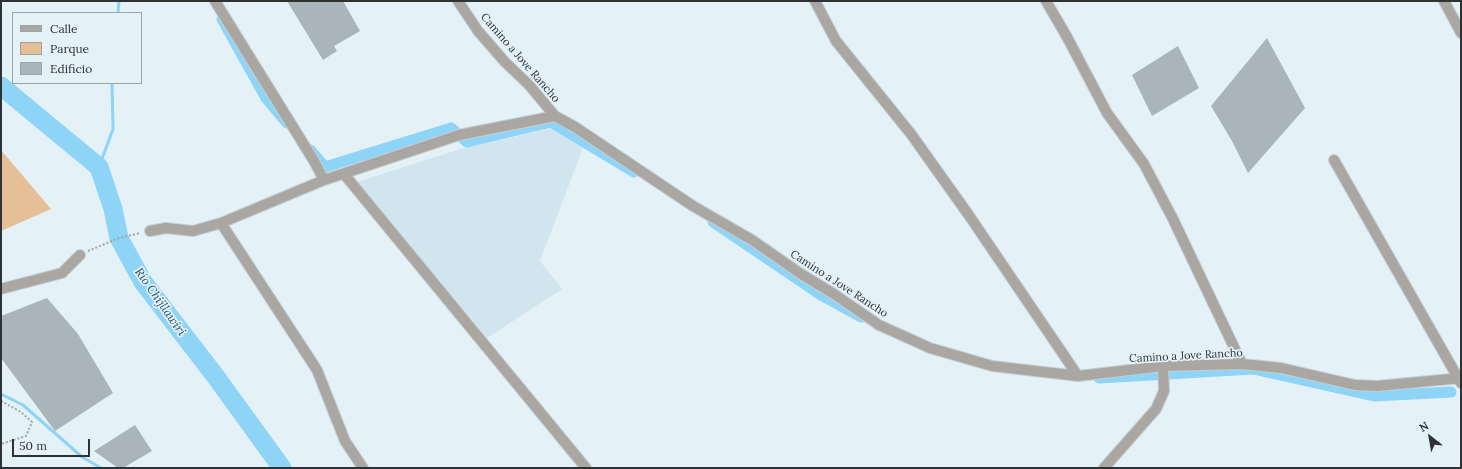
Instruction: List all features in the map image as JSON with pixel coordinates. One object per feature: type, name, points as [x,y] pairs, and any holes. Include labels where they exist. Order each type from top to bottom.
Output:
[{"type":"street","points":[[215,1],[314,161],[324,180]]},
{"type":"street","name":"Camino a Jove Rancho","points":[[458,1],[478,31],[504,61],[530,85],[555,116],[575,127],[693,206],[752,240],[801,274],[834,294],[878,326],[930,348],[992,366],[1078,376],[1162,366],[1242,364],[1281,368],[1355,385],[1377,386],[1460,380]]},
{"type":"street","points":[[815,1],[836,41],[911,134],[968,214],[1078,376]]},
{"type":"street","points":[[1046,1],[1108,114],[1144,164],[1173,219],[1242,364]]},
{"type":"street","points":[[1444,1],[1461,33]]},
{"type":"street","points":[[150,231],[166,228],[193,231],[221,223],[324,180],[459,135],[555,116]]},
{"type":"street","points":[[1334,160],[1460,380]]},
{"type":"street","points":[[344,174],[586,468]]},
{"type":"street","points":[[221,223],[317,370],[345,442],[363,468]]},
{"type":"street","points":[[1,289],[62,273],[80,255]]},
{"type":"street","points":[[1104,468],[1156,409],[1164,391],[1162,366]]},
{"type":"path","points":[[80,255],[119,238],[150,231]]},
{"type":"path","points":[[1,402],[21,412],[32,422],[26,436],[1,444]]},
{"type":"shaded area","points":[[552,128],[584,145],[540,261],[562,289],[487,338],[357,182],[457,150]]},
{"type":"green space","points":[[1,150],[51,209],[1,231]]},
{"type":"building","points":[[287,1],[343,1],[360,31],[334,46],[337,51],[323,60]]},
{"type":"building","points":[[1267,38],[1305,108],[1248,173],[1232,141],[1211,106]]},
{"type":"building","points":[[1178,46],[1199,88],[1152,116],[1132,75]]},
{"type":"building","points":[[47,298],[78,334],[113,393],[55,431],[1,358],[1,316]]},
{"type":"building","points":[[135,425],[152,451],[123,468],[118,468],[94,451]]},
{"type":"waterway","points":[[118,12],[119,1]]},
{"type":"waterway","points":[[222,19],[266,98],[287,123]]},
{"type":"waterway","points":[[99,167],[113,129],[112,84]]},
{"type":"waterway","name":"Río Chijllawiri","points":[[1,86],[99,167],[113,209],[119,238],[143,282],[216,377],[282,468]]},
{"type":"waterway","points":[[310,150],[325,167],[451,128],[467,142],[551,122],[634,172]]},
{"type":"waterway","points":[[713,222],[821,295],[861,317]]},
{"type":"waterway","points":[[1099,378],[1253,369],[1374,396],[1451,392]]},
{"type":"waterway","points":[[1,394],[23,405],[82,457],[101,468]]}]
